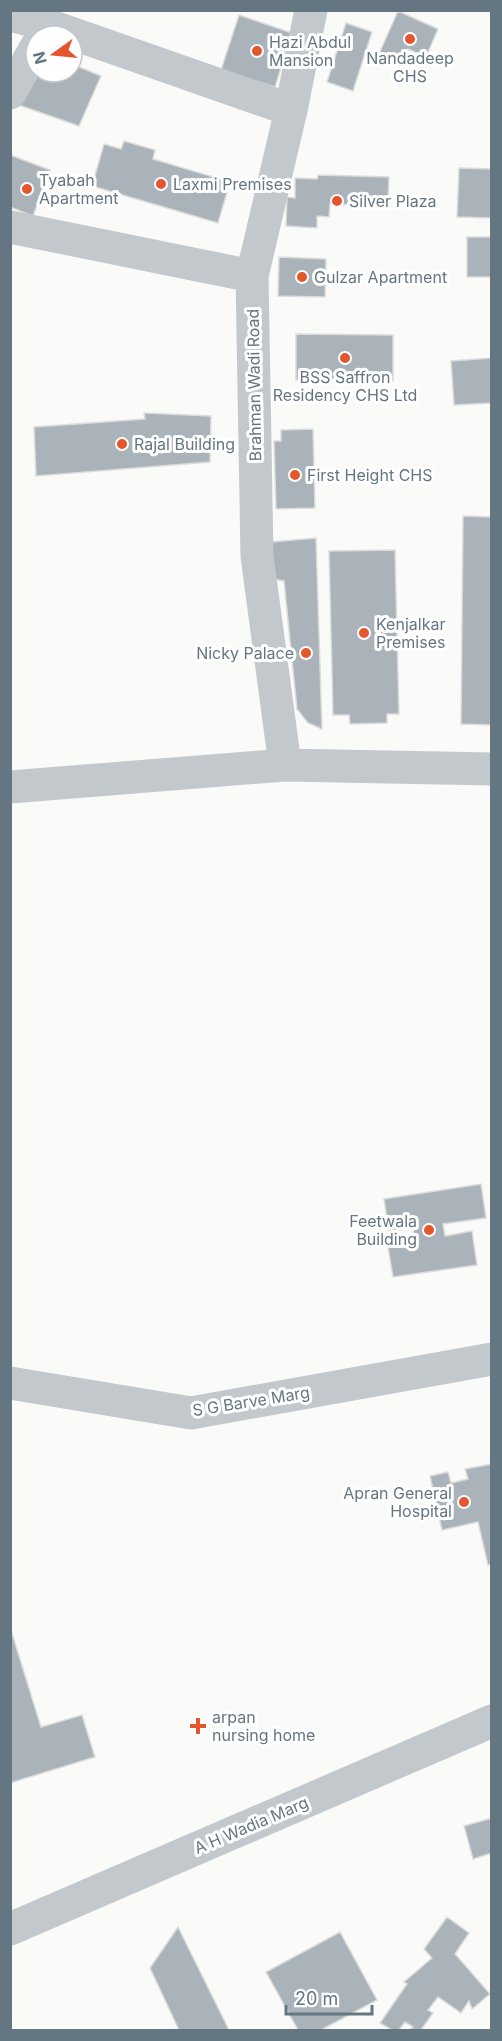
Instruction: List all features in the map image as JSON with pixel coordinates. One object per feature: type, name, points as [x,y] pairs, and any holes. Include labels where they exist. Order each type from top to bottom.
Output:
[{"type":"street","name":"Brahman Wadi Road","points":[[285,765],[256,556],[252,276],[291,110],[311,10]]},
{"type":"street","points":[[10,15],[32,24]]},
{"type":"street","points":[[84,42],[291,110]]},
{"type":"street","points":[[10,93],[24,68]]},
{"type":"street","points":[[10,227],[252,276]]},
{"type":"street","points":[[10,787],[285,765],[492,770]]},
{"type":"street","name":"S G Barve Marg","points":[[10,1383],[191,1413],[492,1359]]},
{"type":"street","name":"A H Wadia Marg","points":[[11,1928],[492,1721]]},
{"type":"building","name":"Nandadeep CHS","points":[[398,11],[438,29],[426,57],[408,49],[400,66],[378,56]]},
{"type":"building","name":"Hazi Abdul Mansion","points":[[239,15],[292,33],[275,87],[221,70]]},
{"type":"building","points":[[346,23],[372,32],[353,91],[327,82]]},
{"type":"building","points":[[84,69],[101,76],[79,126],[19,105],[30,84],[84,84]]},
{"type":"building","name":"Laxmi Premises","points":[[124,141],[155,150],[153,159],[230,182],[218,223],[92,186],[104,144],[121,149]]},
{"type":"building","name":"Tyabah Apartment","points":[[10,155],[50,170],[33,216],[10,207]]},
{"type":"building","points":[[459,168],[492,169],[492,218],[457,217]]},
{"type":"building","name":"Silver Plaza","points":[[318,175],[389,177],[388,206],[330,204],[329,217],[317,216],[317,228],[286,226],[287,197],[295,198],[295,178],[317,179]]},
{"type":"building","points":[[467,237],[492,237],[492,277],[467,277]]},
{"type":"building","name":"Gulzar Apartment","points":[[279,257],[326,259],[325,297],[278,296]]},
{"type":"building","name":"BSS Saffron Residency CHS Ltd","points":[[296,334],[393,335],[393,381],[296,380]]},
{"type":"building","points":[[492,358],[492,403],[454,405],[451,361]]},
{"type":"building","name":"Rajal Building","points":[[144,413],[211,416],[210,462],[36,476],[34,427],[145,419]]},
{"type":"building","name":"First Height CHS","points":[[313,429],[315,508],[276,509],[274,441],[281,441],[281,430]]},
{"type":"building","points":[[463,516],[492,517],[492,725],[461,724]]},
{"type":"building","name":"Nicky Palace","points":[[316,538],[322,729],[308,723],[297,709],[284,581],[273,579],[271,542]]},
{"type":"building","name":"Kenjalkar Premises","points":[[395,550],[399,714],[387,714],[387,723],[350,724],[349,715],[333,715],[329,551]]},
{"type":"building","name":"Feetwala Building","points":[[481,1184],[486,1218],[443,1224],[445,1236],[472,1231],[477,1265],[393,1277],[387,1241],[414,1237],[413,1228],[389,1232],[384,1199]]},
{"type":"building","name":"Apran General Hospital","points":[[492,1464],[492,1564],[488,1565],[478,1522],[442,1530],[430,1476],[448,1472],[451,1483],[468,1479],[465,1469]]},
{"type":"building","points":[[10,1627],[41,1727],[82,1715],[95,1757],[10,1783]]},
{"type":"building","points":[[492,1818],[492,1853],[473,1859],[464,1826]]},
{"type":"building","points":[[447,1917],[469,1933],[455,1954],[490,1994],[472,2009],[469,2001],[461,2013],[438,1997],[428,2010],[433,2013],[421,2030],[410,2030],[413,2027],[405,2022],[399,2030],[392,2030],[380,2023],[407,1984],[404,1982],[432,1958],[424,1949]]},
{"type":"building","points":[[178,1927],[229,2030],[179,2030],[150,1968]]},
{"type":"building","points":[[340,1932],[377,2000],[321,2030],[298,2030],[266,1972]]},
{"type":"place","name":"Nandadeep CHS","points":[[410,39]]},
{"type":"place","name":"Hazi Abdul Mansion","points":[[257,51]]},
{"type":"place","name":"Laxmi Premises","points":[[161,184]]},
{"type":"place","name":"Tyabah Apartment","points":[[27,189]]},
{"type":"place","name":"Silver Plaza","points":[[337,201]]},
{"type":"place","name":"Gulzar Apartment","points":[[302,277]]},
{"type":"place","name":"BSS Saffron Residency CHS Ltd","points":[[345,358]]},
{"type":"place","name":"Rajal Building","points":[[122,444]]},
{"type":"place","name":"First Height CHS","points":[[295,475]]},
{"type":"place","name":"Kenjalkar Premises","points":[[364,633]]},
{"type":"place","name":"Nicky Palace","points":[[306,653]]},
{"type":"place","name":"Feetwala Building","points":[[429,1230]]},
{"type":"place","name":"Apran General Hospital","points":[[464,1502]]},
{"type":"place","name":"arpan nursing home","points":[[198,1726]]}]
